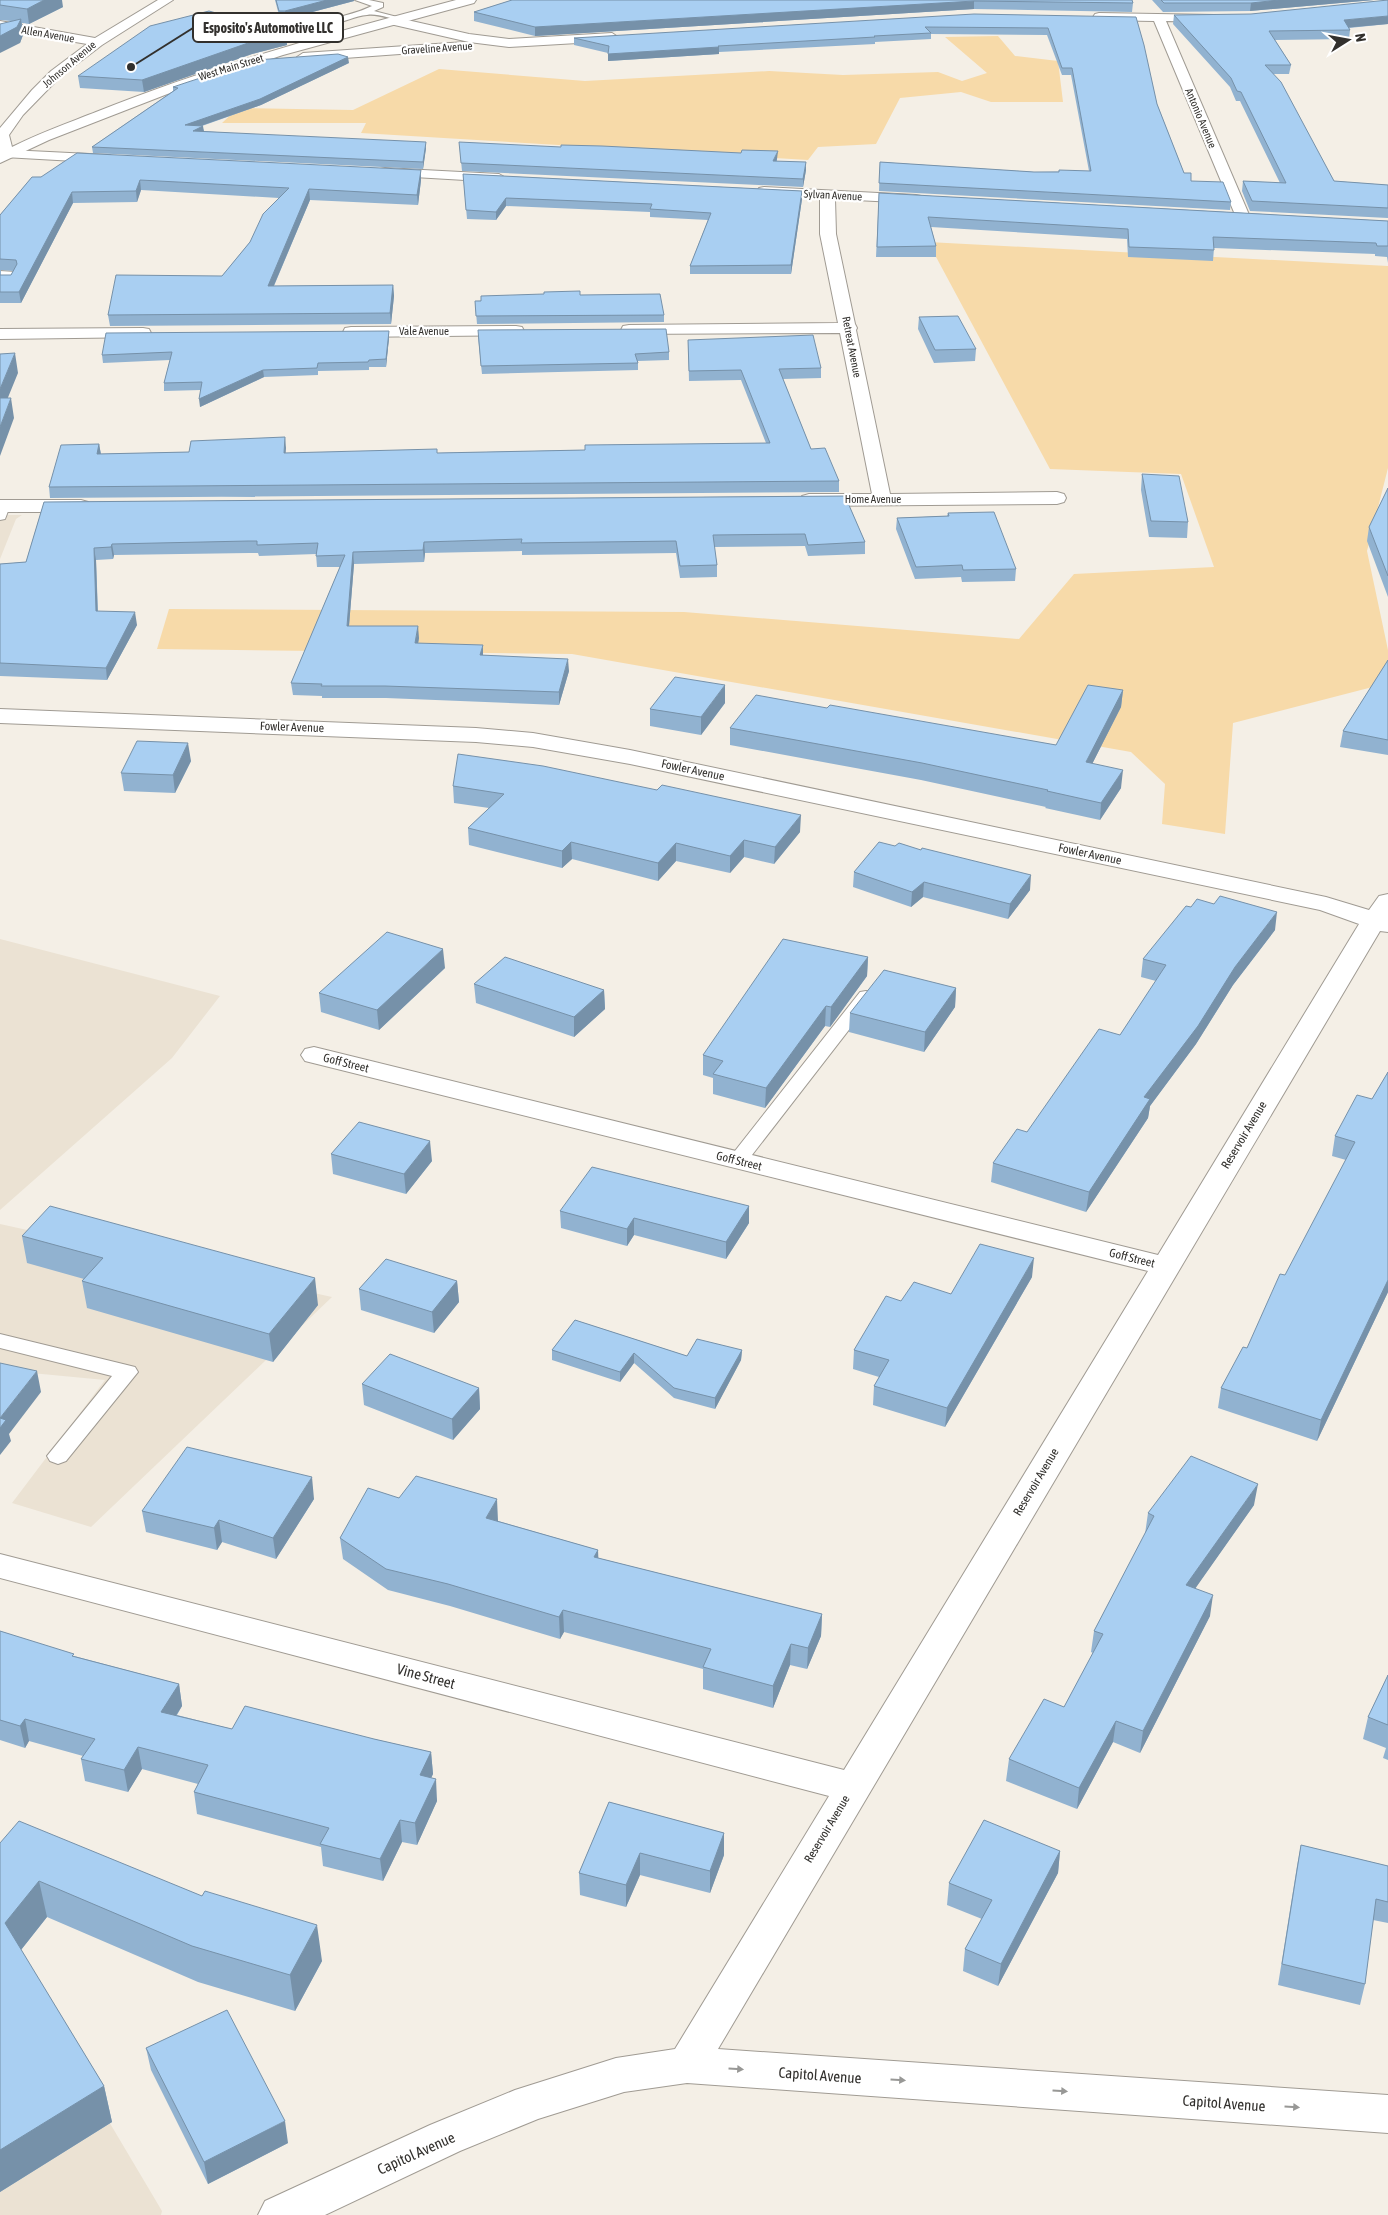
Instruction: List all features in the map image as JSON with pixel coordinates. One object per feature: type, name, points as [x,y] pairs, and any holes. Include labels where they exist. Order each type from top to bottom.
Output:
[{"type":"street","name":"Johnson Avenue","points":[[4,156],[2,134],[38,90],[95,42],[168,0]]},
{"type":"street","name":"West Main Street","points":[[4,156],[154,93],[252,60],[470,0]]},
{"type":"street","points":[[1084,16],[1222,18]]},
{"type":"street","name":"Antonio Avenue","points":[[1159,18],[1243,217]]},
{"type":"street","name":"Graveline Avenue","points":[[397,20],[469,38],[509,43]]},
{"type":"street","name":"Allen Avenue","points":[[0,25],[95,42]]},
{"type":"street","points":[[0,35],[22,29]]},
{"type":"street","name":"Graveline Avenue","points":[[252,60],[627,36]]},
{"type":"street","name":"Graveline Avenue","points":[[332,38],[346,49],[365,53]]},
{"type":"street","points":[[4,156],[120,159]]},
{"type":"street","points":[[369,172],[509,178]]},
{"type":"street","name":"Sylvan Avenue","points":[[748,190],[927,200]]},
{"type":"street","name":"Retreat Avenue","points":[[828,194],[826,213],[828,234],[849,328],[882,499]]},
{"type":"street","points":[[1223,216],[1262,218]]},
{"type":"street","points":[[610,330],[849,328]]},
{"type":"street","name":"Vale Avenue","points":[[330,332],[530,330]]},
{"type":"street","points":[[0,334],[160,333]]},
{"type":"street","name":"Home Avenue","points":[[793,500],[1057,498]]},
{"type":"street","points":[[1,510],[94,505]]},
{"type":"street","name":"Fowler Avenue","points":[[0,716],[476,735],[533,740],[630,757],[1383,915]]},
{"type":"street","name":"Reservoir Avenue","points":[[687,2065],[1165,1266],[1383,915]]},
{"type":"street","name":"Goff Street","points":[[314,1055],[1165,1266]]},
{"type":"street","name":"Vine Street","points":[[0,1566],[852,1787]]},
{"type":"street","name":"Capitol Avenue","points":[[280,2215],[443,2140],[550,2094],[618,2075],[687,2065],[1388,2114]]},
{"type":"lane","points":[[252,23],[308,25],[329,23],[368,12],[380,5],[359,0]]},
{"type":"lane","points":[[368,12],[397,20]]},
{"type":"lane","points":[[329,23],[360,30]]},
{"type":"lane","points":[[738,1160],[876,983]]},
{"type":"lane","points":[[0,1341],[127,1372],[58,1456]]},
{"type":"shaded area","points":[[998,36],[1015,56],[1058,61],[1063,102],[991,102],[961,92],[900,98],[876,144],[818,147],[808,160],[361,133],[366,123],[222,123],[238,108],[353,110],[439,69],[585,81],[769,71],[843,75],[938,72],[962,81],[987,73],[945,37]]},
{"type":"shaded area","points":[[928,242],[1388,266],[1388,468],[1367,551],[1388,650],[1388,683],[1233,723],[1225,834],[1162,824],[1165,784],[1131,752],[572,654],[157,649],[169,609],[684,612],[1019,639],[1074,574],[1214,567],[1181,474],[1050,469]]},
{"type":"shaded area","points":[[0,515],[22,515],[16,519],[0,559]]},
{"type":"shaded area","points":[[0,939],[220,996],[172,1058],[0,1210]]},
{"type":"shaded area","points":[[0,1224],[332,1297],[91,1527],[12,1503],[105,1380],[0,1370]]},
{"type":"shaded area","points":[[0,1938],[162,2211],[161,2215],[0,2215]]},
{"type":"building","points":[[0,0],[44,0],[27,9],[0,5]]},
{"type":"building","points":[[276,0],[327,0],[279,11]]},
{"type":"building","points":[[512,0],[1132,0],[1133,3],[974,1],[535,27],[474,12]]},
{"type":"building","points":[[1161,0],[1279,0],[1251,3],[1164,3]]},
{"type":"building","points":[[1388,0],[1388,16],[1344,20],[1350,30],[1269,31],[1291,65],[1265,65],[1281,82],[1334,181],[1388,185],[1388,208],[1252,201],[1243,181],[1286,183],[1241,92],[1237,91],[1231,78],[1174,15],[1251,14]]},
{"type":"building","points":[[209,11],[286,33],[251,42],[142,80],[78,76],[150,26]]},
{"type":"building","points":[[974,14],[1136,17],[1157,104],[1184,173],[1191,173],[1191,181],[1223,182],[1231,202],[879,183],[880,162],[1034,172],[1059,172],[1059,170],[1091,171],[1072,68],[1062,68],[1048,28],[925,27],[931,33],[608,54],[609,46],[574,38]]},
{"type":"building","points":[[21,19],[17,27],[0,36],[0,24]]},
{"type":"building","points":[[338,54],[348,57],[260,99],[185,125],[203,126],[193,131],[426,142],[423,162],[92,147],[178,88],[173,87],[256,60]]},
{"type":"building","points":[[459,142],[561,147],[561,145],[602,146],[741,153],[742,150],[778,151],[773,161],[806,162],[803,179],[461,163]]},
{"type":"building","points":[[77,153],[421,170],[417,195],[309,189],[268,286],[393,285],[390,313],[108,315],[116,275],[222,276],[250,242],[263,214],[289,188],[140,180],[136,191],[72,192],[19,292],[0,292],[0,275],[11,275],[17,264],[16,260],[0,259],[0,215],[32,177],[41,177]]},
{"type":"building","points":[[463,174],[802,191],[791,265],[690,266],[711,213],[650,209],[652,204],[506,198],[496,212],[466,210]]},
{"type":"building","points":[[879,193],[1388,221],[1388,246],[1377,246],[1376,243],[1213,237],[1214,250],[1129,247],[1128,229],[928,217],[936,246],[877,247]]},
{"type":"building","points":[[580,291],[580,295],[660,294],[664,315],[476,316],[475,301],[481,301],[481,296]]},
{"type":"building","points":[[958,316],[976,349],[935,350],[919,317]]},
{"type":"building","points":[[666,329],[669,352],[635,354],[638,363],[481,366],[478,330]]},
{"type":"building","points":[[389,331],[386,359],[369,360],[368,362],[318,363],[317,368],[263,370],[199,399],[202,382],[164,383],[172,352],[102,355],[106,333]]},
{"type":"building","points":[[813,335],[821,368],[779,369],[811,449],[825,448],[839,481],[49,487],[61,445],[99,444],[97,454],[189,452],[191,441],[285,437],[284,453],[437,449],[437,453],[585,450],[585,445],[770,443],[741,370],[689,371],[688,340]]},
{"type":"building","points":[[15,353],[0,389],[0,354]]},
{"type":"building","points":[[0,398],[11,398],[0,427]]},
{"type":"building","points":[[1142,474],[1179,476],[1188,522],[1151,521]]},
{"type":"building","points":[[1388,488],[1388,576],[1369,527]]},
{"type":"building","points":[[845,496],[865,542],[808,545],[805,534],[713,535],[717,565],[680,566],[676,541],[521,543],[522,539],[424,542],[423,550],[353,552],[347,626],[418,626],[415,643],[483,645],[480,655],[568,659],[559,692],[385,686],[321,686],[322,684],[291,683],[345,555],[316,556],[318,543],[257,545],[257,541],[248,541],[112,544],[111,547],[94,548],[96,611],[135,612],[106,668],[0,663],[0,564],[26,562],[44,502]]},
{"type":"building","points":[[994,512],[1016,569],[963,570],[962,565],[916,567],[897,518],[949,516],[948,513]]},
{"type":"building","points":[[1388,660],[1388,740],[1343,731]]},
{"type":"building","points":[[675,677],[725,685],[701,717],[650,709]]},
{"type":"building","points":[[1088,685],[1123,690],[1086,762],[1123,770],[1101,803],[922,763],[730,728],[756,695],[827,708],[830,705],[1056,745]]},
{"type":"building","points":[[137,741],[188,743],[173,775],[121,773]]},
{"type":"building","points":[[458,754],[543,766],[657,790],[662,785],[801,815],[775,847],[744,840],[730,856],[676,843],[658,863],[571,842],[562,851],[468,828],[504,794],[453,786]]},
{"type":"building","points":[[879,842],[895,846],[899,843],[921,850],[922,848],[1031,875],[1010,904],[924,882],[912,892],[854,872]]},
{"type":"building","points":[[1220,896],[1277,912],[1235,967],[1198,1026],[1144,1097],[1150,1099],[1089,1192],[993,1163],[1017,1129],[1027,1132],[1099,1029],[1120,1035],[1166,965],[1143,959],[1186,906],[1191,907],[1197,899],[1214,904]]},
{"type":"building","points":[[387,932],[443,949],[377,1010],[319,993]]},
{"type":"building","points":[[783,939],[868,957],[831,1007],[826,1006],[766,1088],[713,1074],[723,1061],[703,1055]]},
{"type":"building","points":[[505,957],[604,990],[574,1017],[474,984]]},
{"type":"building","points":[[884,970],[956,988],[925,1032],[850,1013]]},
{"type":"building","points":[[1388,1072],[1388,1280],[1321,1420],[1221,1388],[1243,1347],[1247,1348],[1280,1274],[1285,1275],[1355,1142],[1335,1136],[1357,1095],[1372,1099]]},
{"type":"building","points":[[359,1122],[430,1141],[404,1174],[331,1154]]},
{"type":"building","points":[[592,1167],[749,1206],[726,1242],[634,1218],[627,1229],[560,1211]]},
{"type":"building","points":[[50,1206],[315,1278],[269,1334],[82,1281],[103,1258],[22,1236]]},
{"type":"building","points":[[980,1244],[1034,1258],[947,1408],[874,1386],[889,1360],[854,1350],[886,1296],[901,1301],[914,1282],[951,1294]]},
{"type":"building","points":[[386,1259],[457,1281],[432,1312],[359,1289]]},
{"type":"building","points":[[575,1320],[687,1356],[697,1339],[742,1350],[715,1398],[674,1388],[634,1353],[620,1372],[552,1350]]},
{"type":"building","points":[[390,1354],[479,1388],[452,1419],[362,1384]]},
{"type":"building","points":[[0,1363],[37,1371],[0,1418]]},
{"type":"building","points":[[0,1418],[6,1420],[0,1428]]},
{"type":"building","points":[[187,1447],[312,1477],[273,1538],[219,1520],[214,1528],[142,1511]]},
{"type":"building","points":[[1191,1456],[1258,1484],[1186,1585],[1213,1595],[1143,1731],[1116,1721],[1079,1788],[1009,1759],[1044,1699],[1064,1707],[1103,1634],[1094,1631],[1154,1516],[1148,1513]]},
{"type":"building","points":[[416,1476],[497,1499],[486,1518],[598,1550],[594,1557],[822,1614],[808,1648],[791,1644],[773,1686],[703,1667],[711,1649],[563,1610],[559,1617],[448,1584],[386,1569],[340,1538],[368,1488],[399,1498]]},
{"type":"building","points":[[0,1631],[74,1654],[72,1656],[179,1684],[161,1712],[232,1729],[245,1706],[431,1752],[420,1775],[436,1779],[415,1823],[400,1820],[380,1859],[320,1844],[329,1828],[194,1792],[208,1765],[138,1747],[124,1770],[81,1759],[95,1739],[25,1719],[20,1726],[0,1720]]},
{"type":"building","points":[[1388,1675],[1388,1725],[1368,1717]]},
{"type":"building","points":[[609,1802],[724,1833],[710,1871],[640,1853],[626,1885],[579,1873]]},
{"type":"building","points":[[984,1820],[1060,1851],[1001,1964],[965,1949],[992,1900],[949,1883]]},
{"type":"building","points":[[19,1821],[202,1896],[205,1891],[317,1925],[290,1975],[192,1946],[39,1881],[5,1923],[104,2086],[0,2150],[0,1843]]},
{"type":"building","points":[[1301,1845],[1388,1866],[1388,1902],[1376,1899],[1365,1984],[1282,1964]]},
{"type":"building","points":[[227,2010],[285,2121],[204,2162],[146,2048]]},
{"type":"place","name":"Esposito's Automotive LLC","points":[[131,67]]}]
